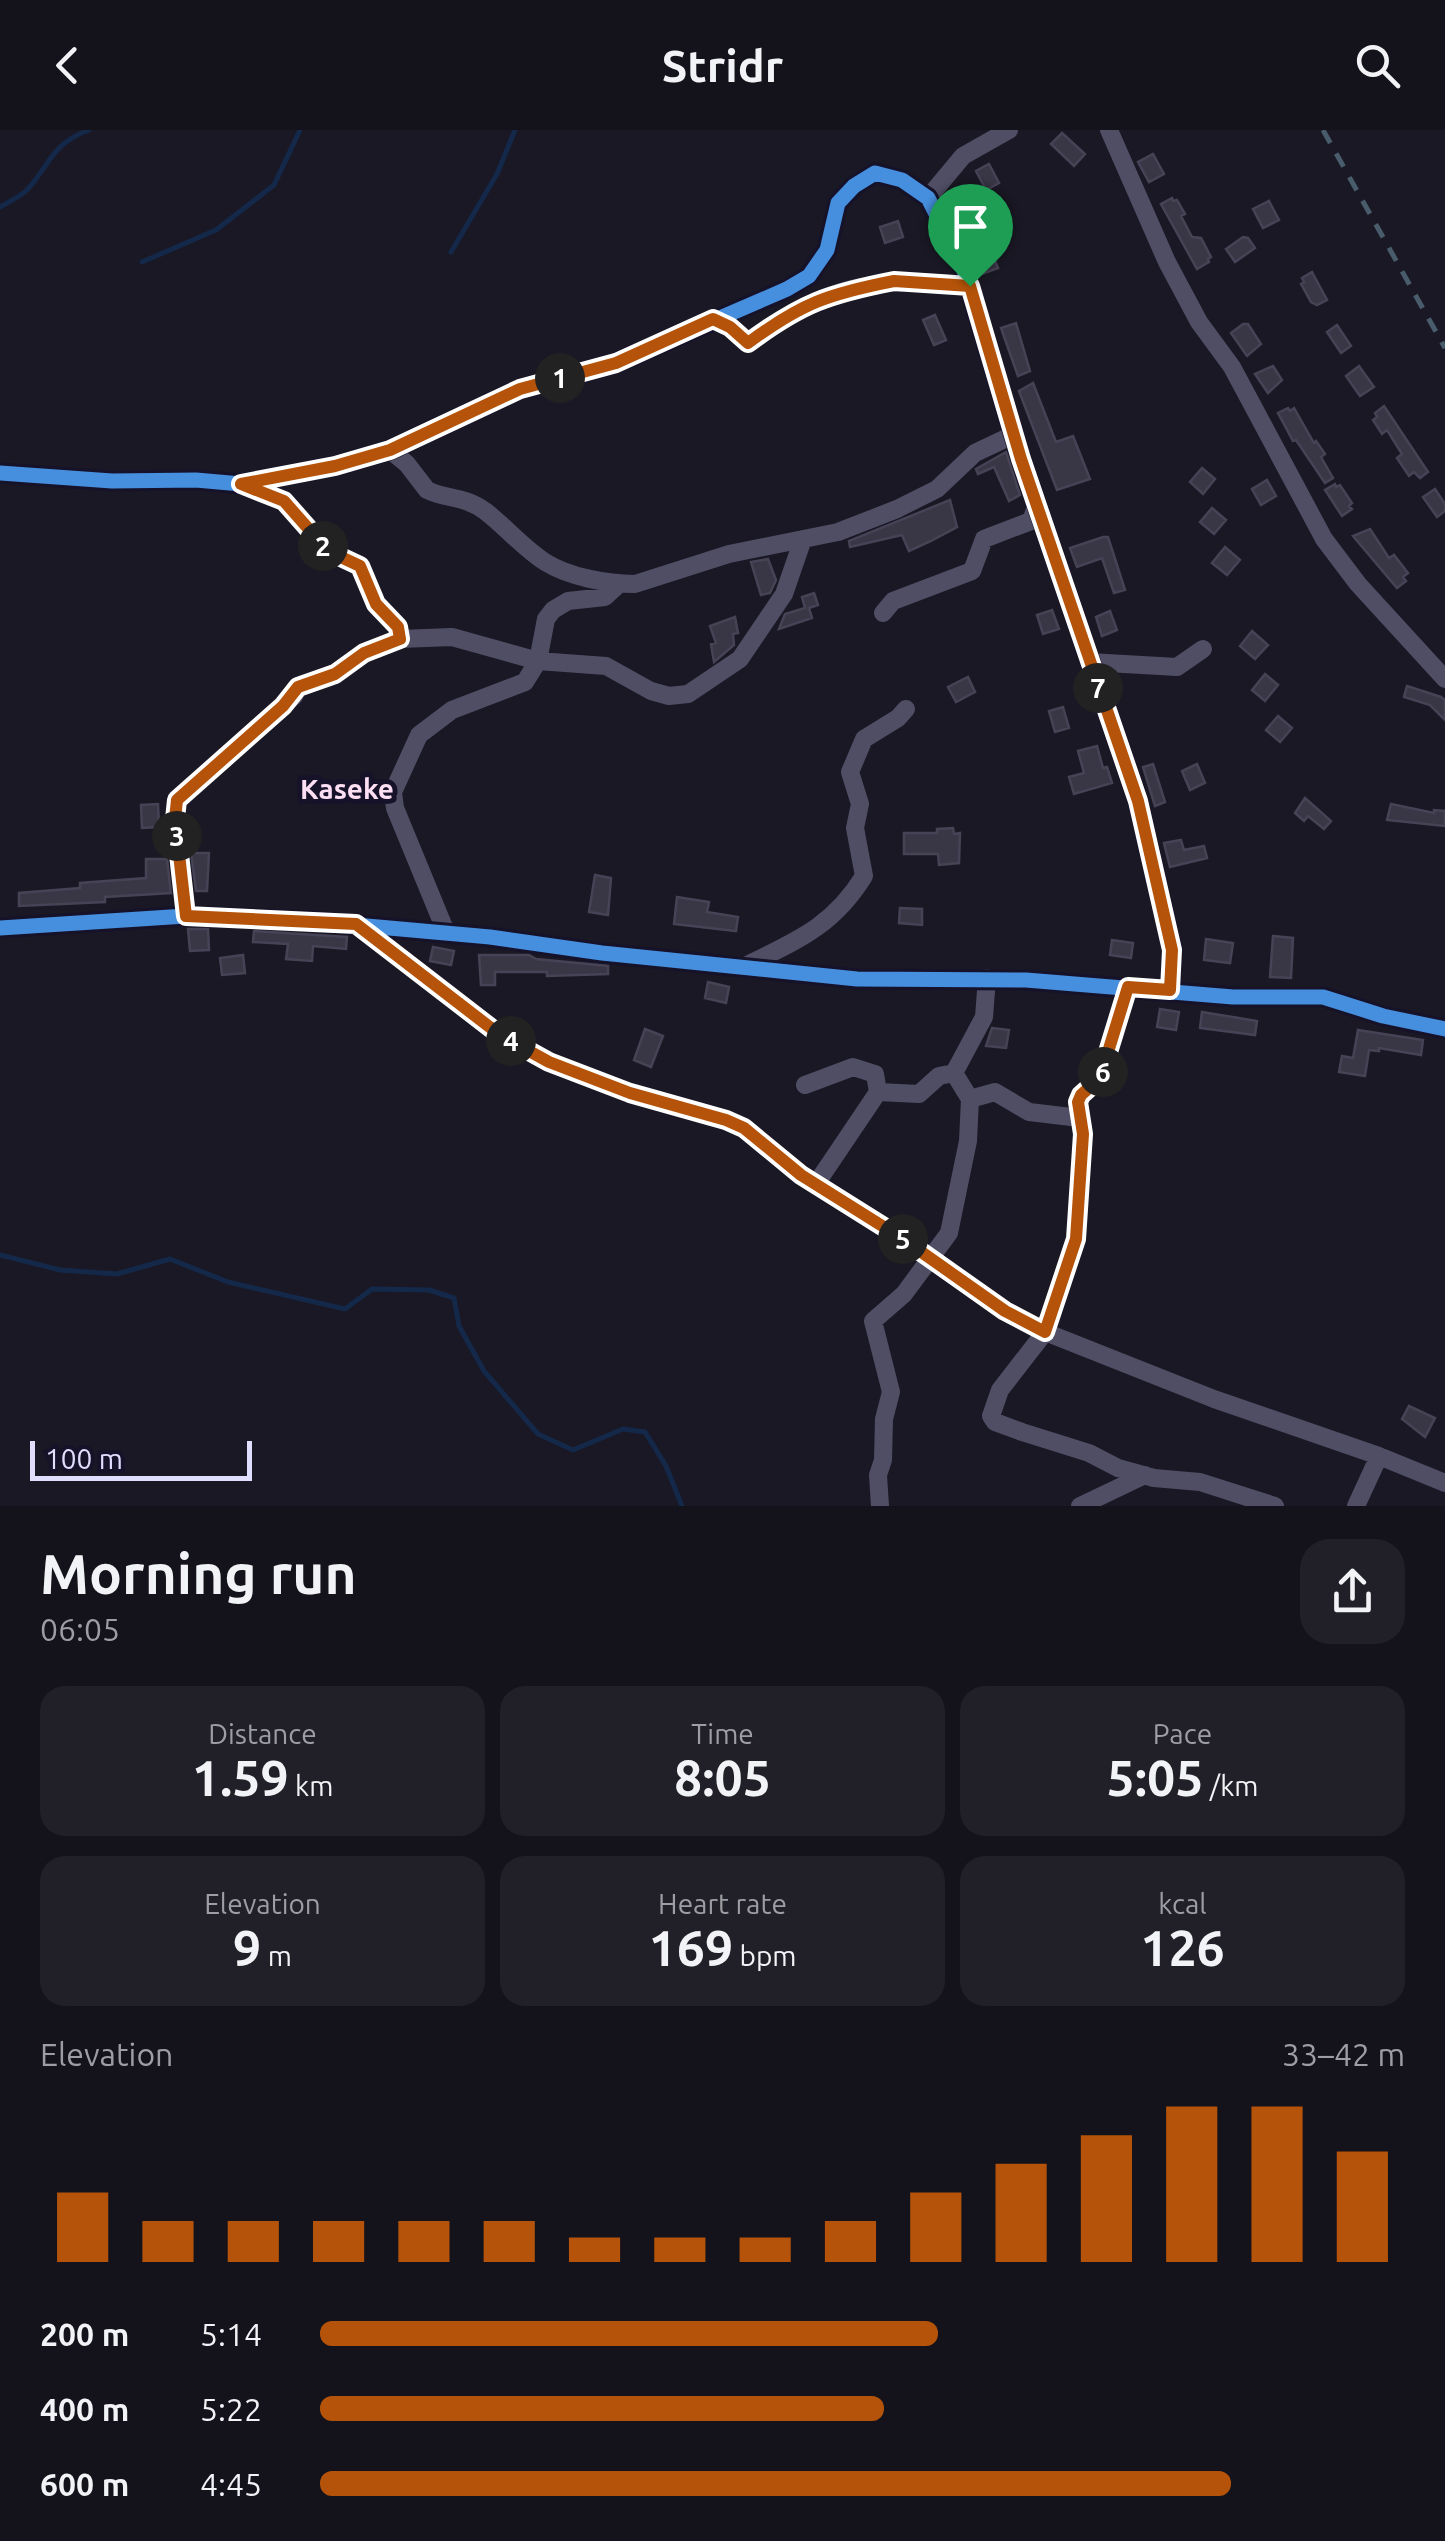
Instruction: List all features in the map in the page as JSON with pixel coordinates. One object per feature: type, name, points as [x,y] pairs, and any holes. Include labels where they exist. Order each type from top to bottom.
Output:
[{"type":"street","points":[[928,198],[963,156],[1010,130]]},
{"type":"street","points":[[1108,130],[1198,322],[1232,368],[1324,540],[1358,584],[1445,679]]},
{"type":"street","points":[[0,473],[241,484],[335,466],[390,450],[520,389],[616,363],[788,289],[809,276],[827,250],[838,204],[854,186],[875,173],[902,180],[928,198],[970,286],[1013,436],[1147,832],[1172,950],[1170,990]]},
{"type":"street","points":[[713,319],[730,327],[748,343],[790,312],[837,292],[894,281],[970,286]]},
{"type":"street","points":[[390,450],[427,490],[458,497],[484,511],[546,563],[620,584],[654,580],[690,565],[838,532],[924,496],[954,476],[975,453],[1013,436]]},
{"type":"street","points":[[241,484],[284,501],[328,551],[360,566],[376,604],[398,627],[400,639]]},
{"type":"street","points":[[884,613],[893,601],[972,571],[984,540],[1031,521],[1037,504]]},
{"type":"street","points":[[186,916],[175,819],[177,800],[283,706],[298,687],[335,674],[364,653],[400,639],[452,637],[538,660],[606,666],[651,691],[669,696],[688,694],[740,659],[784,594],[803,538]]},
{"type":"street","points":[[446,932],[395,808],[393,792],[420,735],[452,710],[525,682],[538,660],[546,619],[553,610],[568,602],[605,597],[620,584]]},
{"type":"street","points":[[1089,662],[1177,667],[1203,648]]},
{"type":"street","points":[[747,965],[805,936],[847,904],[864,876],[855,828],[860,804],[850,772],[864,739],[906,710]]},
{"type":"street","points":[[0,928],[186,916],[356,924],[857,979],[987,978],[1233,997],[1323,997],[1383,1016],[1445,1029]]},
{"type":"street","points":[[356,924],[500,1035],[549,1062],[630,1093],[744,1128],[816,1184],[1005,1311],[1045,1332],[1445,1483]]},
{"type":"street","points":[[954,1073],[984,1017],[987,978]]},
{"type":"street","points":[[1128,987],[1100,1078],[1081,1095],[1083,1134],[1076,1239],[1045,1332],[1000,1390],[991,1416],[995,1422],[1089,1453],[1118,1468],[1200,1482],[1275,1506]]},
{"type":"street","points":[[805,1085],[853,1067],[874,1074],[878,1092],[816,1184]]},
{"type":"street","points":[[878,1092],[919,1094],[939,1076],[954,1073]]},
{"type":"street","points":[[880,1506],[884,1419],[891,1392],[874,1321],[898,1302],[949,1233],[962,1181],[970,1099],[954,1073]]},
{"type":"street","points":[[970,1099],[994,1092],[1029,1112],[1080,1118]]},
{"type":"street","points":[[1356,1506],[1379,1456]]},
{"type":"street","points":[[1080,1506],[1145,1475]]},
{"type":"building","points":[[1062,133],[1085,154],[1074,166],[1051,144]]},
{"type":"building","points":[[1153,154],[1164,174],[1149,182],[1138,162]]},
{"type":"building","points":[[989,164],[999,183],[986,190],[976,171]]},
{"type":"building","points":[[1172,198],[1185,214],[1181,216],[1192,237],[1201,238],[1211,257],[1197,269],[1161,204]]},
{"type":"building","points":[[960,199],[976,231],[982,229],[998,268],[982,274],[961,220],[955,223],[946,206]]},
{"type":"building","points":[[1269,201],[1279,220],[1263,228],[1253,209]]},
{"type":"building","points":[[898,221],[903,237],[885,243],[880,227]]},
{"type":"building","points":[[1243,237],[1255,248],[1235,262],[1226,249]]},
{"type":"building","points":[[1312,272],[1327,300],[1317,305],[1301,284],[1302,278]]},
{"type":"building","points":[[935,315],[946,340],[934,345],[923,320]]},
{"type":"building","points":[[1016,323],[1030,371],[1018,376],[1001,328]]},
{"type":"building","points":[[1248,324],[1261,344],[1247,356],[1231,333]]},
{"type":"building","points":[[1337,325],[1351,346],[1341,353],[1327,332]]},
{"type":"building","points":[[1273,366],[1282,380],[1268,393],[1255,374]]},
{"type":"building","points":[[1359,366],[1374,387],[1360,396],[1346,376]]},
{"type":"building","points":[[1033,383],[1056,442],[1073,436],[1090,479],[1057,490],[1019,391]]},
{"type":"building","points":[[1384,406],[1428,472],[1420,478],[1414,472],[1409,476],[1397,458],[1402,454],[1387,430],[1382,434],[1373,420]]},
{"type":"building","points":[[1294,408],[1325,454],[1321,457],[1333,478],[1325,483],[1293,441],[1278,413]]},
{"type":"building","points":[[1006,452],[1020,495],[1009,501],[994,467],[978,474],[976,469]]},
{"type":"building","points":[[1202,468],[1215,479],[1203,494],[1190,482]]},
{"type":"building","points":[[1267,480],[1276,496],[1261,505],[1252,489]]},
{"type":"building","points":[[1340,485],[1352,503],[1352,509],[1342,516],[1325,490]]},
{"type":"building","points":[[1435,489],[1445,504],[1445,511],[1437,517],[1423,497]]},
{"type":"building","points":[[950,500],[957,527],[931,541],[909,551],[902,535],[850,547],[849,541]]},
{"type":"building","points":[[1212,508],[1226,520],[1214,534],[1200,522]]},
{"type":"building","points":[[1370,529],[1389,558],[1394,555],[1408,573],[1403,577],[1406,581],[1397,588],[1353,536]]},
{"type":"building","points":[[1108,537],[1125,590],[1114,593],[1102,558],[1077,567],[1070,548]]},
{"type":"building","points":[[1225,547],[1240,560],[1227,575],[1212,563]]},
{"type":"building","points":[[768,559],[776,580],[770,593],[761,595],[751,562]]},
{"type":"building","points":[[814,593],[818,605],[809,608],[812,618],[779,629],[785,614],[805,608],[802,597]]},
{"type":"building","points":[[1052,610],[1059,629],[1043,634],[1037,615]]},
{"type":"building","points":[[1110,611],[1117,630],[1102,636],[1096,617]]},
{"type":"building","points":[[735,617],[738,633],[733,634],[734,645],[714,662],[711,644],[716,643],[710,626]]},
{"type":"building","points":[[1252,631],[1268,645],[1255,659],[1240,646]]},
{"type":"building","points":[[1265,674],[1278,685],[1265,701],[1252,690]]},
{"type":"building","points":[[968,677],[975,692],[956,702],[948,687]]},
{"type":"building","points":[[1407,686],[1445,700],[1445,720],[1430,705],[1404,697]]},
{"type":"building","points":[[1063,707],[1069,728],[1055,732],[1049,711]]},
{"type":"building","points":[[1278,716],[1292,728],[1280,742],[1266,730]]},
{"type":"building","points":[[1097,746],[1112,783],[1074,794],[1069,777],[1084,773],[1078,751]]},
{"type":"building","points":[[1153,764],[1165,802],[1155,806],[1143,767]]},
{"type":"building","points":[[1197,764],[1205,783],[1190,790],[1182,771]]},
{"type":"building","points":[[1305,798],[1331,821],[1324,829],[1308,816],[1304,821],[1295,813]]},
{"type":"building","points":[[158,804],[159,827],[142,828],[141,805]]},
{"type":"building","points":[[1391,804],[1434,813],[1445,811],[1445,826],[1387,820]]},
{"type":"building","points":[[953,828],[954,834],[960,833],[959,863],[939,865],[938,854],[904,854],[904,833],[937,833],[937,829]]},
{"type":"building","points":[[1181,840],[1184,850],[1204,846],[1207,858],[1170,867],[1164,843]]},
{"type":"building","points":[[191,853],[209,853],[207,891],[196,891]]},
{"type":"building","points":[[146,859],[167,859],[171,893],[105,897],[105,902],[19,906],[19,893],[146,878]]},
{"type":"building","points":[[595,875],[611,878],[608,915],[589,912]]},
{"type":"building","points":[[677,897],[709,902],[707,912],[738,917],[736,931],[674,924]]},
{"type":"building","points":[[900,908],[922,909],[922,925],[899,923]]},
{"type":"building","points":[[188,929],[208,929],[209,950],[190,951]]},
{"type":"building","points":[[254,931],[347,937],[346,949],[313,946],[312,961],[286,959],[288,944],[253,942]]},
{"type":"building","points":[[1273,936],[1293,938],[1291,978],[1270,977]]},
{"type":"building","points":[[1206,939],[1233,943],[1230,963],[1204,960]]},
{"type":"building","points":[[1112,940],[1133,943],[1131,958],[1110,955]]},
{"type":"building","points":[[433,947],[454,951],[451,965],[430,961]]},
{"type":"building","points":[[243,955],[245,973],[222,975],[220,958]]},
{"type":"building","points":[[479,955],[529,955],[608,966],[608,974],[547,976],[547,972],[495,972],[495,985],[481,985]]},
{"type":"building","points":[[708,982],[729,987],[726,1003],[705,998]]},
{"type":"building","points":[[1160,1009],[1179,1012],[1176,1030],[1157,1027]]},
{"type":"building","points":[[1202,1012],[1257,1021],[1255,1035],[1200,1028]]},
{"type":"building","points":[[992,1028],[1009,1030],[1006,1048],[986,1046]]},
{"type":"building","points":[[645,1029],[663,1036],[651,1067],[634,1060]]},
{"type":"building","points":[[1358,1030],[1423,1040],[1421,1055],[1369,1050],[1365,1076],[1339,1072],[1342,1056],[1353,1058]]},
{"type":"building","points":[[1409,1406],[1435,1418],[1425,1437],[1402,1419]]},
{"type":"waterway","points":[[0,207],[27,190],[67,142],[89,130]]},
{"type":"waterway","points":[[142,262],[216,230],[274,185],[300,130]]},
{"type":"waterway","points":[[451,252],[497,174],[515,130]]},
{"type":"waterway","points":[[0,1255],[60,1270],[117,1274],[170,1259],[228,1282],[345,1309],[372,1289],[429,1290],[454,1298],[459,1326],[484,1371],[538,1434],[573,1450],[623,1429],[645,1432],[666,1466],[682,1506]]},
{"type":"railway","points":[[1323,130],[1445,348]]},
{"type":"cycle path","points":[[0,473],[241,484],[335,466],[390,450],[520,389],[616,363],[787,289],[809,276],[827,250],[838,203],[854,186],[875,173],[902,180],[928,198],[963,267],[1021,459],[1138,801],[1172,949],[1170,991]]},
{"type":"cycle path","points":[[0,928],[186,916],[311,921],[857,979],[1026,980],[1233,997],[1323,997],[1383,1016],[1445,1029]]},
{"type":"district","name":"Kaseke","points":[[347,788]]},
{"type":"route","points":[[894,281],[970,286],[1021,459],[1138,801],[1172,950],[1170,990],[1128,987],[1100,1078],[1078,1102],[1083,1134],[1076,1239],[1045,1332],[1005,1311],[903,1239],[801,1175],[744,1128],[630,1093],[549,1062],[500,1035],[356,924],[186,916],[175,819],[177,800],[187,788],[218,767],[294,696],[298,687],[335,674],[364,653],[400,639],[398,627],[376,604],[360,566],[328,551],[284,501],[241,484],[335,466],[390,450],[520,389],[616,363],[713,319],[730,327],[748,343],[790,312],[837,292],[894,281]]}]
